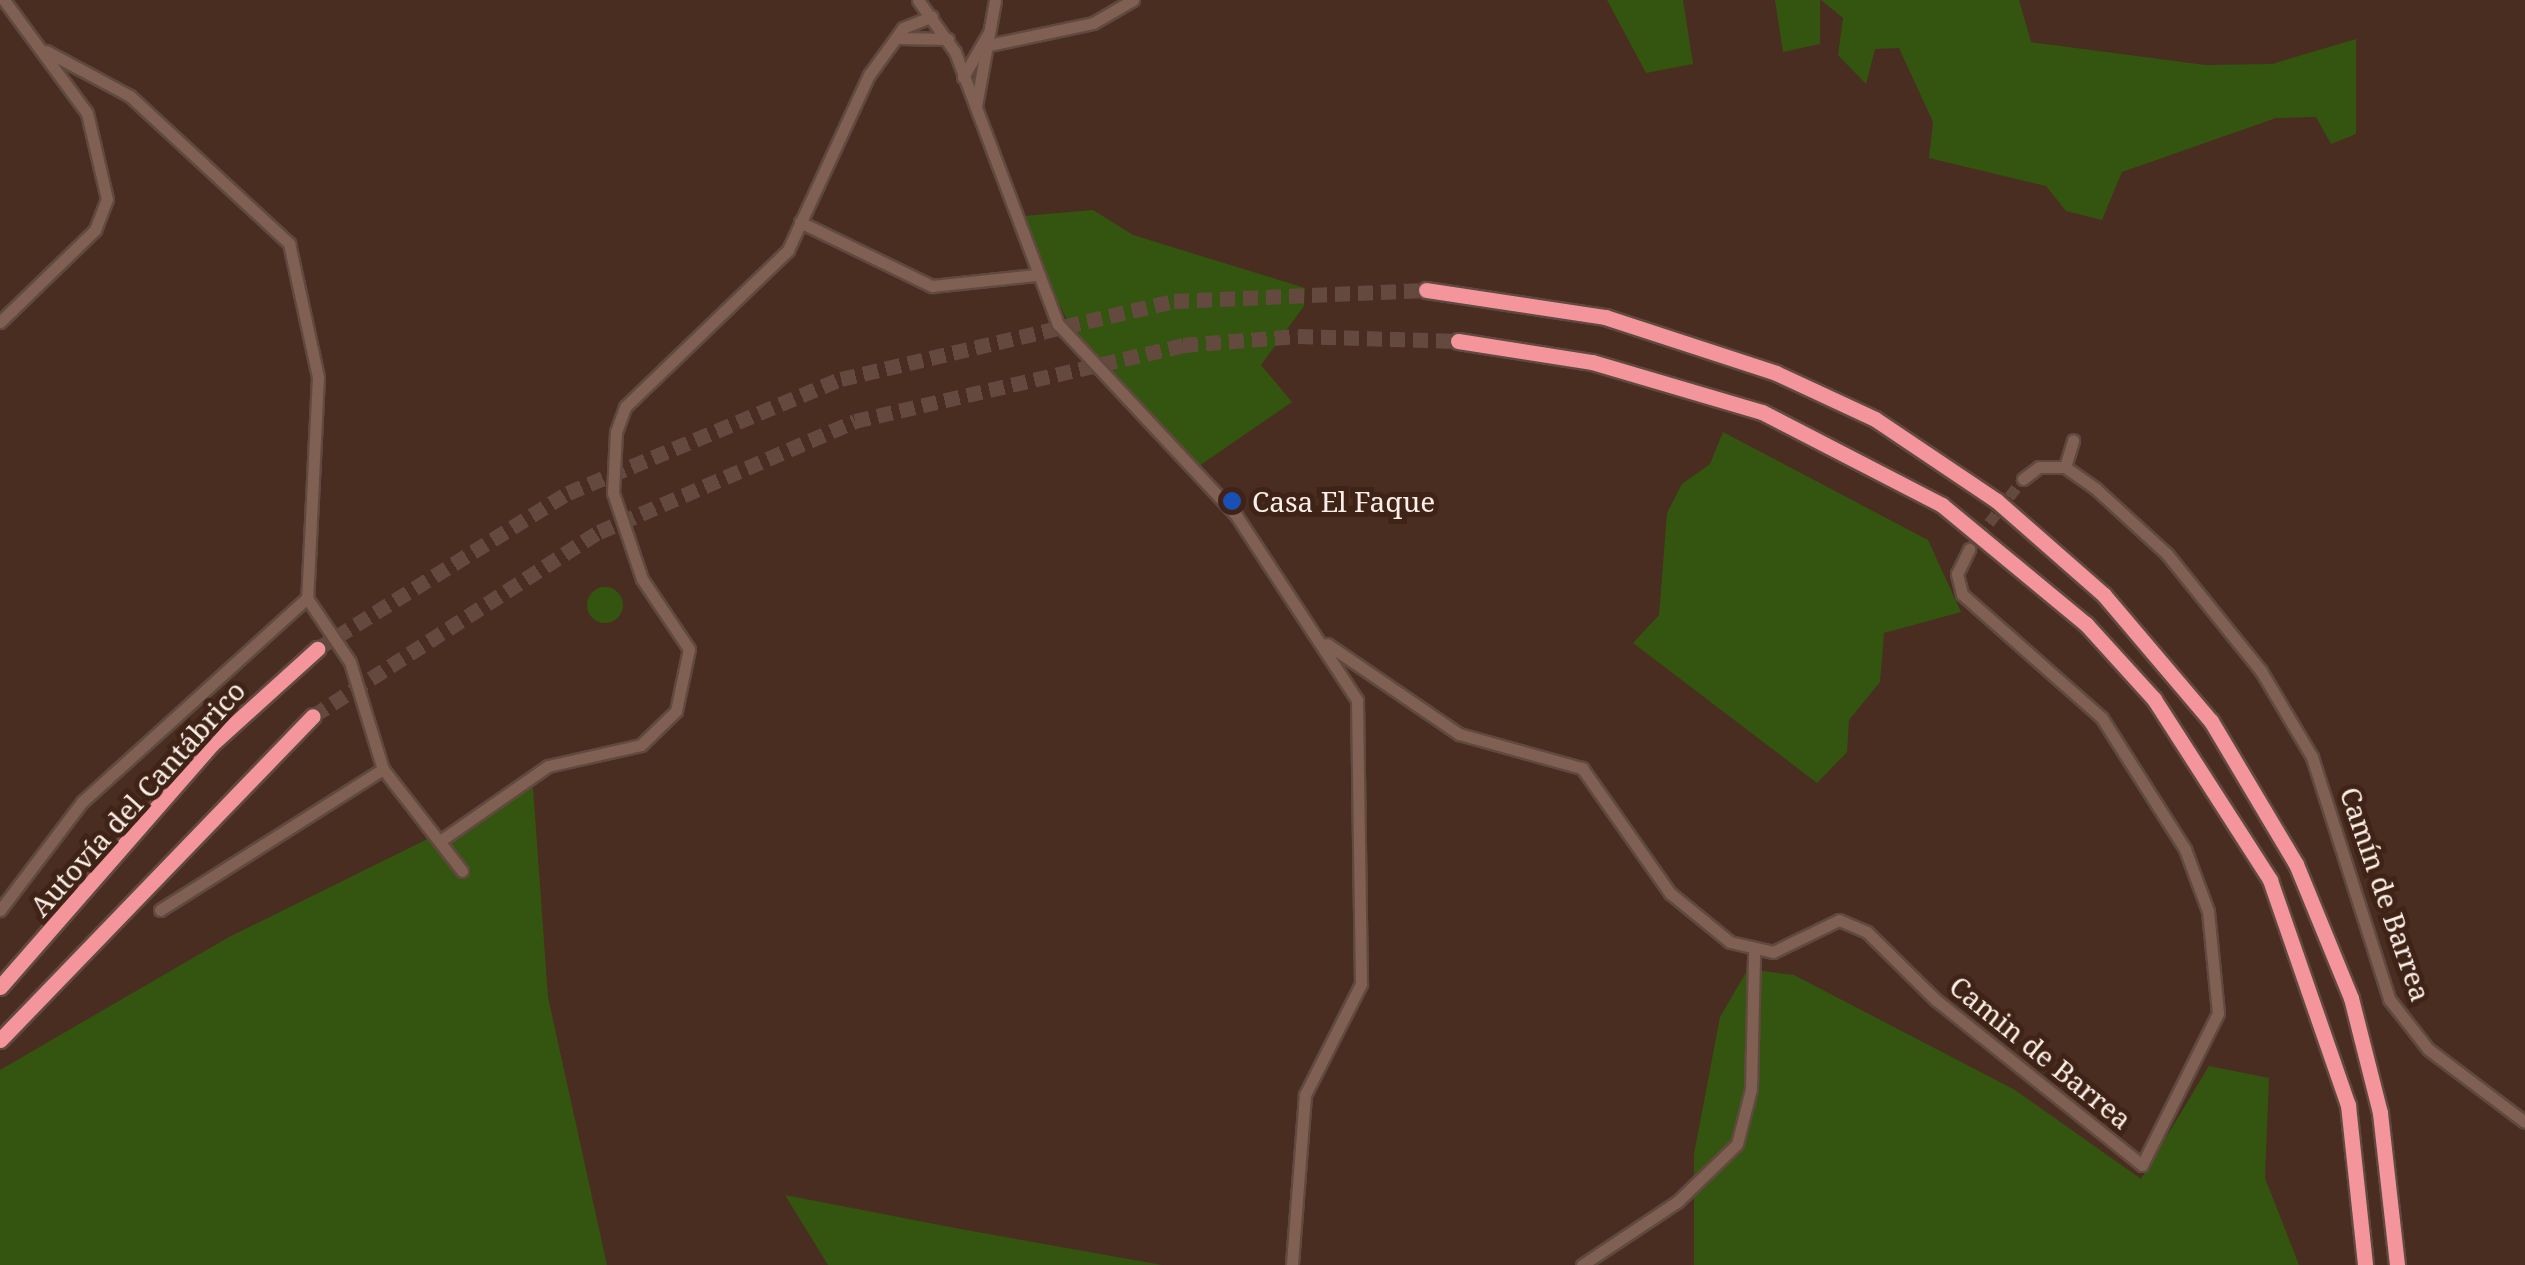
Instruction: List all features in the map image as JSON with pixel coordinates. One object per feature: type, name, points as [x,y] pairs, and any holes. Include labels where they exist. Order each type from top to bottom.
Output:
[{"type":"highway","points":[[1426,290],[1605,317],[1776,373],[1875,419],[1982,491],[2104,595],[2211,721],[2296,864],[2351,998],[2380,1113],[2397,1265]]},
{"type":"highway","points":[[1458,341],[1592,362],[1762,412],[1942,505],[2086,624],[2154,699],[2270,880],[2348,1104],[2365,1265]]},
{"type":"highway","name":"Autovía del Cantábrico","points":[[0,986],[212,744],[317,650]]},
{"type":"highway","points":[[0,1040],[313,716]]},
{"type":"street","points":[[0,322],[95,230],[107,198],[87,114],[46,51],[4,0]]},
{"type":"street","points":[[918,0],[954,52],[1035,275],[1072,343],[1236,515],[1327,644],[1359,718],[1361,984],[1305,1095],[1292,1265]]},
{"type":"street","points":[[964,77],[984,46],[995,0]]},
{"type":"street","points":[[954,52],[1093,23],[1133,0]]},
{"type":"street","points":[[440,841],[548,766],[641,746],[676,711],[688,650],[642,579],[613,493],[610,450],[625,407],[776,266],[848,113],[919,16],[932,16]]},
{"type":"street","points":[[905,36],[948,39]]},
{"type":"street","points":[[976,110],[984,46]]},
{"type":"street","points":[[46,51],[130,96],[289,243],[318,377],[307,598],[350,662],[383,769],[462,871]]},
{"type":"street","points":[[964,77],[984,63]]},
{"type":"street","points":[[800,222],[932,286],[1035,275]]},
{"type":"street","points":[[2023,480],[2039,467],[2066,466],[2073,440]]},
{"type":"street","name":"Camín de Barrea","points":[[2066,466],[2167,554],[2261,670],[2312,757],[2390,999],[2428,1049],[2525,1122]]},
{"type":"street","name":"Camin de Barrea","points":[[1754,952],[1839,920],[1854,924],[2142,1165],[2176,1109],[2207,1049],[2221,974],[2186,849],[2102,718],[1962,594],[1958,574],[1969,549]]},
{"type":"street","points":[[0,910],[82,802],[307,598]]},
{"type":"street","points":[[1327,644],[1458,734],[1582,768],[1670,893],[1754,952],[1750,1089],[1737,1144],[1677,1202],[1582,1265]]},
{"type":"street","points":[[160,910],[383,769]]},
{"type":"green space","points":[[1607,0],[1683,0],[1693,64],[1646,73]]},
{"type":"green space","points":[[1775,0],[1820,0],[1820,44],[1783,52]]},
{"type":"green space","points":[[1821,0],[2019,0],[2031,42],[2205,65],[2272,64],[2356,39],[2356,134],[2331,144],[2316,117],[2276,118],[2122,172],[2102,220],[2066,211],[2046,186],[1929,158],[1933,122],[1899,48],[1875,49],[1866,84],[1838,55],[1843,18]]},
{"type":"green space","points":[[1093,210],[1133,235],[1305,288],[1304,306],[1261,365],[1292,402],[1196,468],[1075,335],[1032,252],[1024,216]]},
{"type":"green space","points":[[1723,432],[1928,540],[1961,612],[1884,633],[1880,682],[1849,720],[1847,752],[1817,783],[1633,643],[1659,615],[1667,513],[1682,484],[1710,464]]},
{"type":"green space","points":[[605,587],[618,592],[623,605],[618,618],[605,623],[592,618],[587,605],[592,592]]},
{"type":"green space","points":[[533,787],[548,997],[607,1265],[0,1265],[0,1070],[229,937]]},
{"type":"green space","points":[[1748,969],[1794,975],[2015,1090],[2141,1179],[2209,1066],[2269,1078],[2265,1178],[2299,1265],[1694,1265],[1694,1154],[1720,1017]]},
{"type":"green space","points":[[785,1195],[955,1228],[1162,1265],[828,1265]]},
{"type":"tunnel","points":[[317,649],[568,493],[841,379],[1174,301],[1426,290]]},
{"type":"tunnel","points":[[313,716],[599,532],[855,421],[1183,345],[1298,336],[1458,341]]},
{"type":"tunnel","points":[[1969,549],[2023,479]]},
{"type":"place","name":"Casa El Faque","points":[[1232,501]]}]
